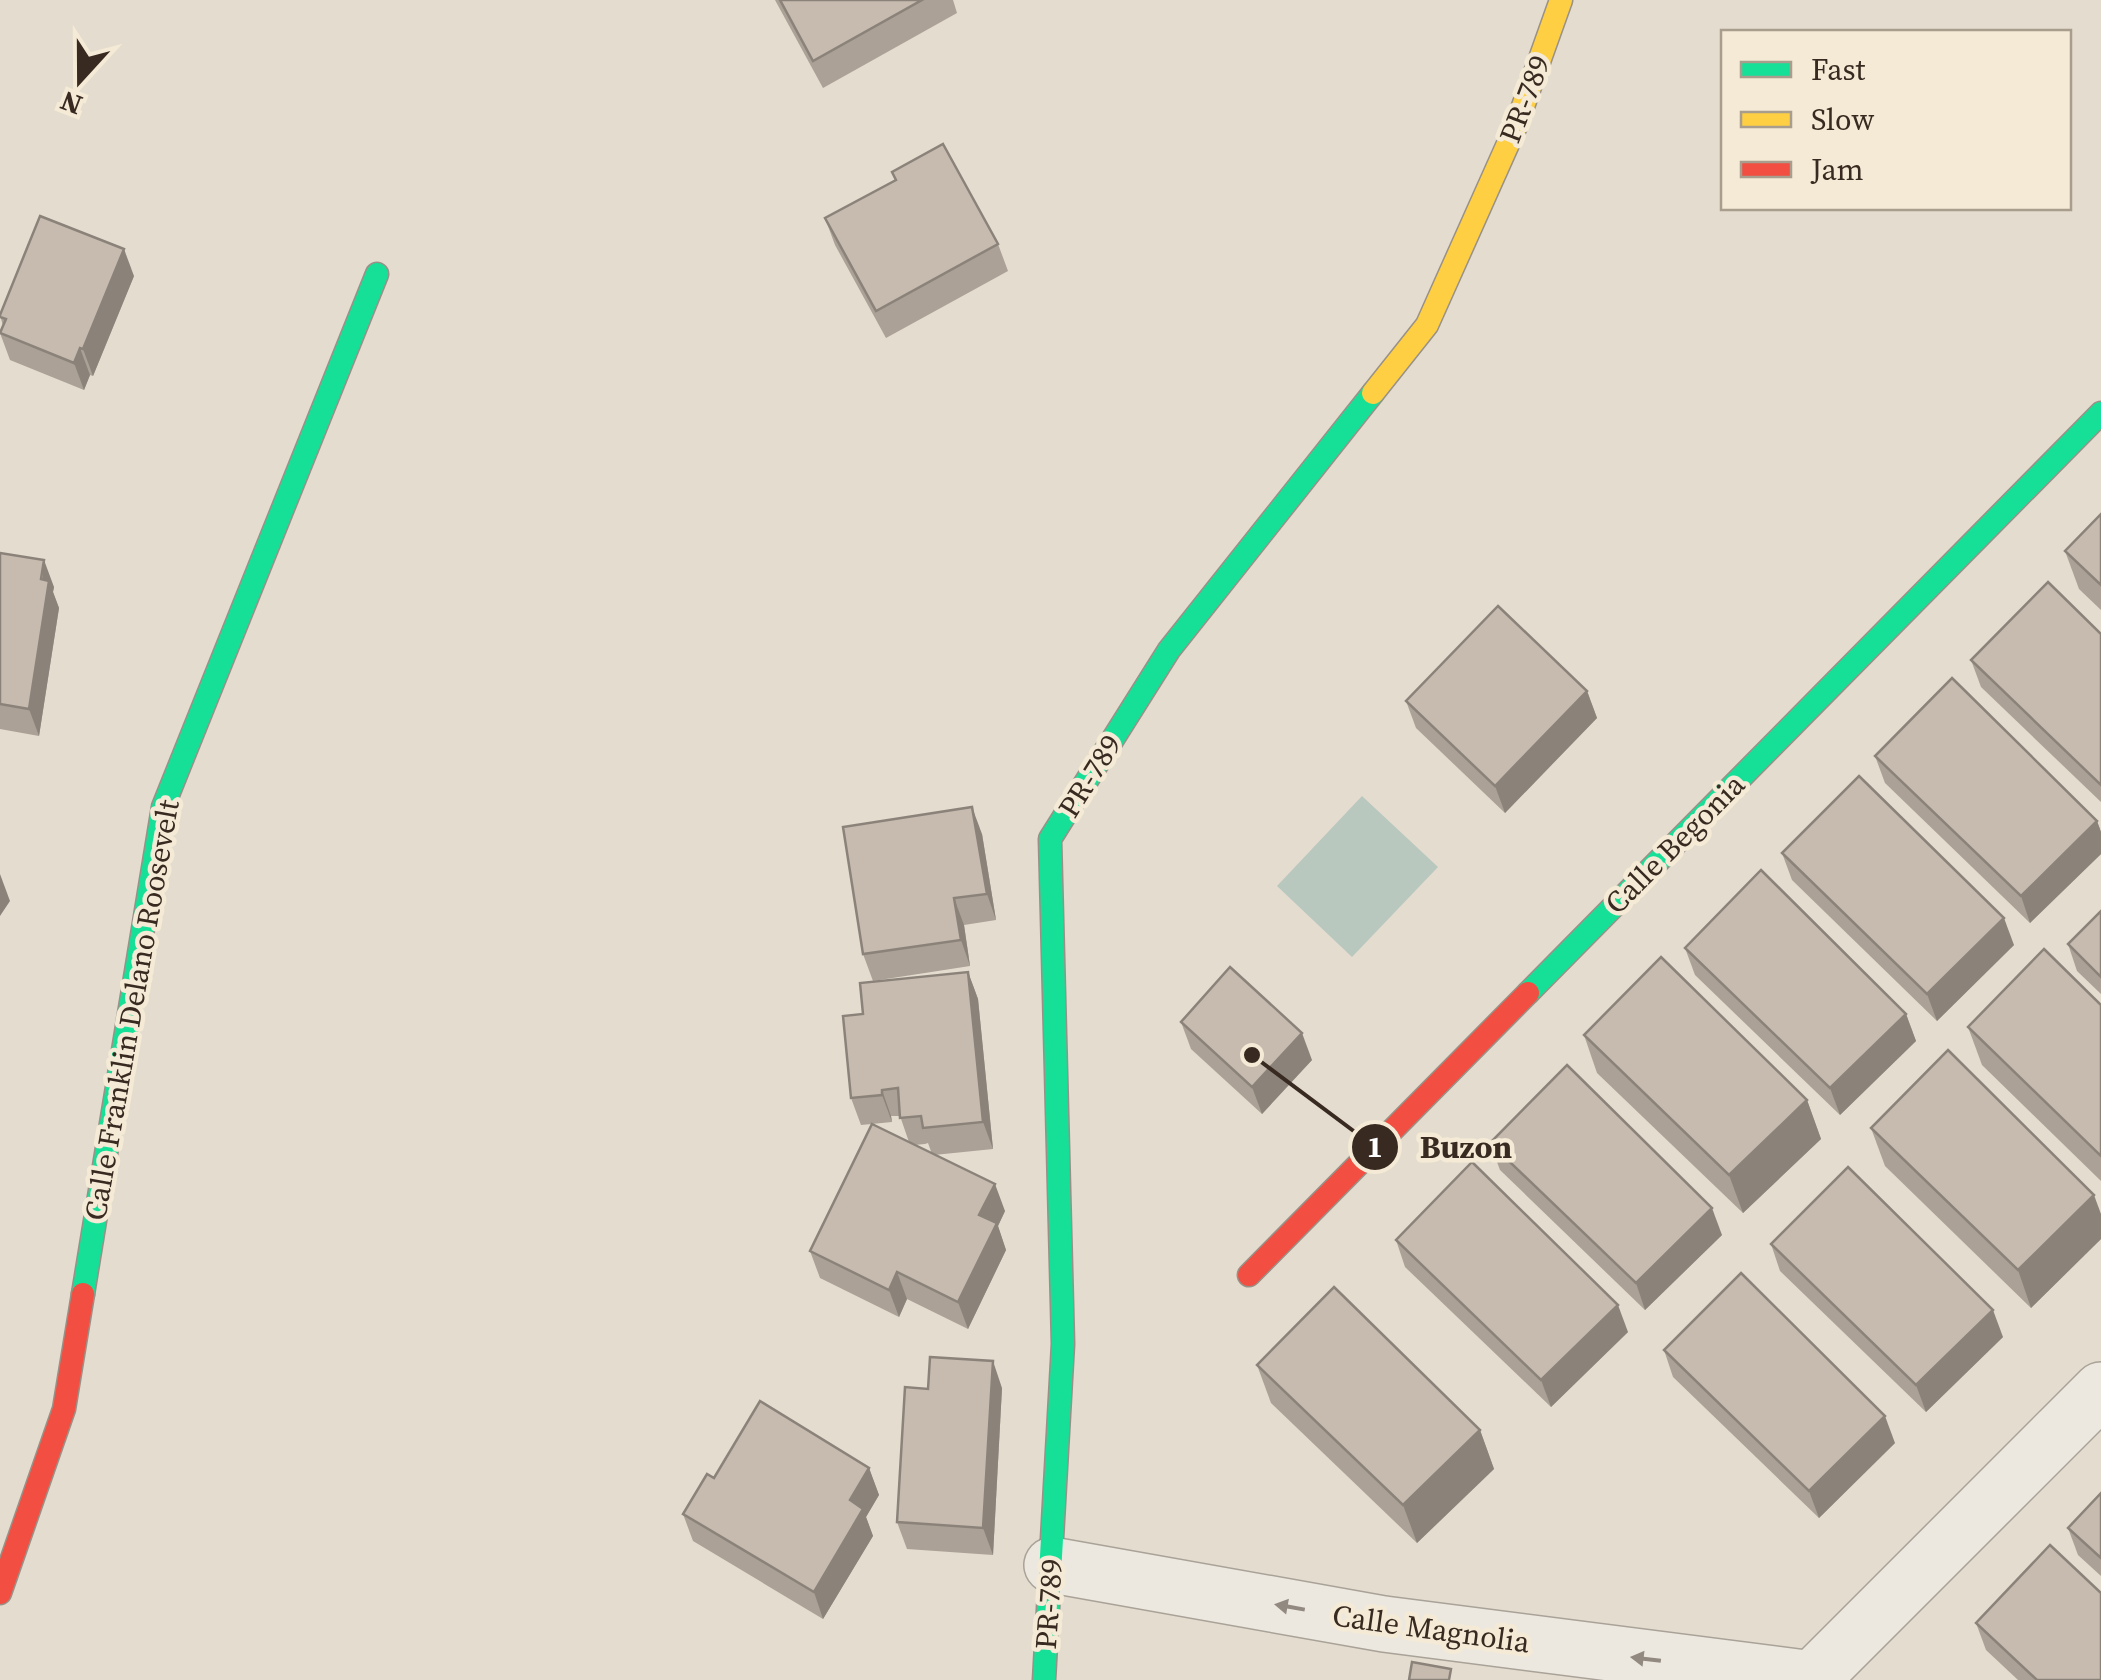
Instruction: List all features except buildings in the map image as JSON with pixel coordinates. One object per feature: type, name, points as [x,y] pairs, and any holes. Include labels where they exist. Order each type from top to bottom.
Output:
[{"type":"street","name":"PR-789","points":[[1044,1680],[1063,1344],[1050,839],[1169,650],[1427,325],[1516,126],[1561,0]]},
{"type":"street","name":"Calle Franklin Delano Roosevelt","points":[[0,1593],[64,1409],[163,807],[377,274]]},
{"type":"street","name":"Calle Begonia","points":[[1249,1275],[2101,413]]},
{"type":"street","name":"Calle Magnolia","points":[[1052,1565],[1384,1624],[1812,1680],[2101,1390]]},
{"type":"shaded area","points":[[1362,796],[1438,867],[1352,957],[1277,886]]},
{"type":"traffic: fast","points":[[83,1294],[163,807],[377,274]]},
{"type":"traffic: fast","points":[[1044,1680],[1063,1344],[1050,839],[1169,650],[1373,393]]},
{"type":"traffic: fast","points":[[1528,993],[2101,413]]},
{"type":"traffic: slow","points":[[1373,393],[1427,325],[1516,126],[1561,0]]},
{"type":"traffic: jam","points":[[1249,1275],[1528,993]]},
{"type":"traffic: jam","points":[[0,1593],[64,1409],[83,1294]]},
{"type":"place","name":"Buzon","points":[[1252,1055]]}]
